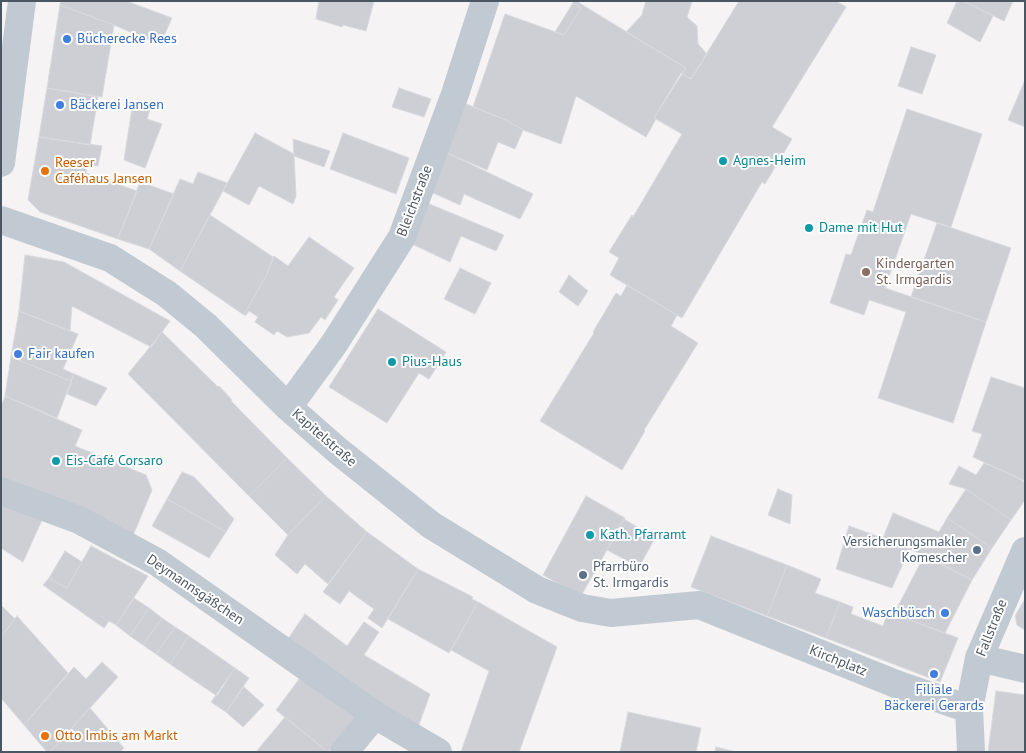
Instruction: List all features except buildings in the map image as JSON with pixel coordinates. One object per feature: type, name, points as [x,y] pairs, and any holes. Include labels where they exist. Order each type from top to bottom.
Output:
[{"type":"street","points":[[1,163],[22,1]]},
{"type":"street","name":"Bleichstraße","points":[[288,407],[334,344],[402,237],[455,94],[485,1]]},
{"type":"street","name":"Kapitelstraße","points":[[1,220],[110,258],[167,294],[206,326],[288,407],[337,450],[431,525],[537,590],[582,608],[611,613],[667,607]]},
{"type":"street","name":"Deymannsgäßchen","points":[[1,491],[79,520],[157,562],[375,715],[438,752]]},
{"type":"street","name":"Fallstraße","points":[[969,709],[979,658],[1025,551]]},
{"type":"street","name":"Kirchplatz","points":[[667,607],[699,606],[896,684],[969,709]]},
{"type":"street","points":[[979,658],[1025,669]]},
{"type":"street","points":[[969,709],[971,752]]},
{"type":"street","points":[[344,752],[375,715]]},
{"type":"place","name":"Bücherecke Rees","points":[[67,39]]},
{"type":"place","name":"Bäckerei Jansen","points":[[60,105]]},
{"type":"place","name":"Agnes-Heim","points":[[723,161]]},
{"type":"place","name":"Reeser Caféhaus Jansen","points":[[45,171]]},
{"type":"place","name":"Dame mit Hut","points":[[809,228]]},
{"type":"place","name":"Kindergarten St. Irmgardis","points":[[866,272]]},
{"type":"place","name":"Fair kaufen","points":[[18,354]]},
{"type":"place","name":"Pius-Haus","points":[[392,362]]},
{"type":"place","name":"Eis-Café Corsaro","points":[[56,461]]},
{"type":"place","name":"Kath. Pfarramt","points":[[590,535]]},
{"type":"place","name":"Versicherungsmakler Komescher","points":[[977,550]]},
{"type":"place","name":"Pfarrbüro St. Irmgardis","points":[[583,575]]},
{"type":"place","name":"Waschbüsch","points":[[945,613]]},
{"type":"place","name":"Filiale Bäckerei Gerards","points":[[934,674]]},
{"type":"place","name":"Otto Imbis am Markt","points":[[45,736]]}]
